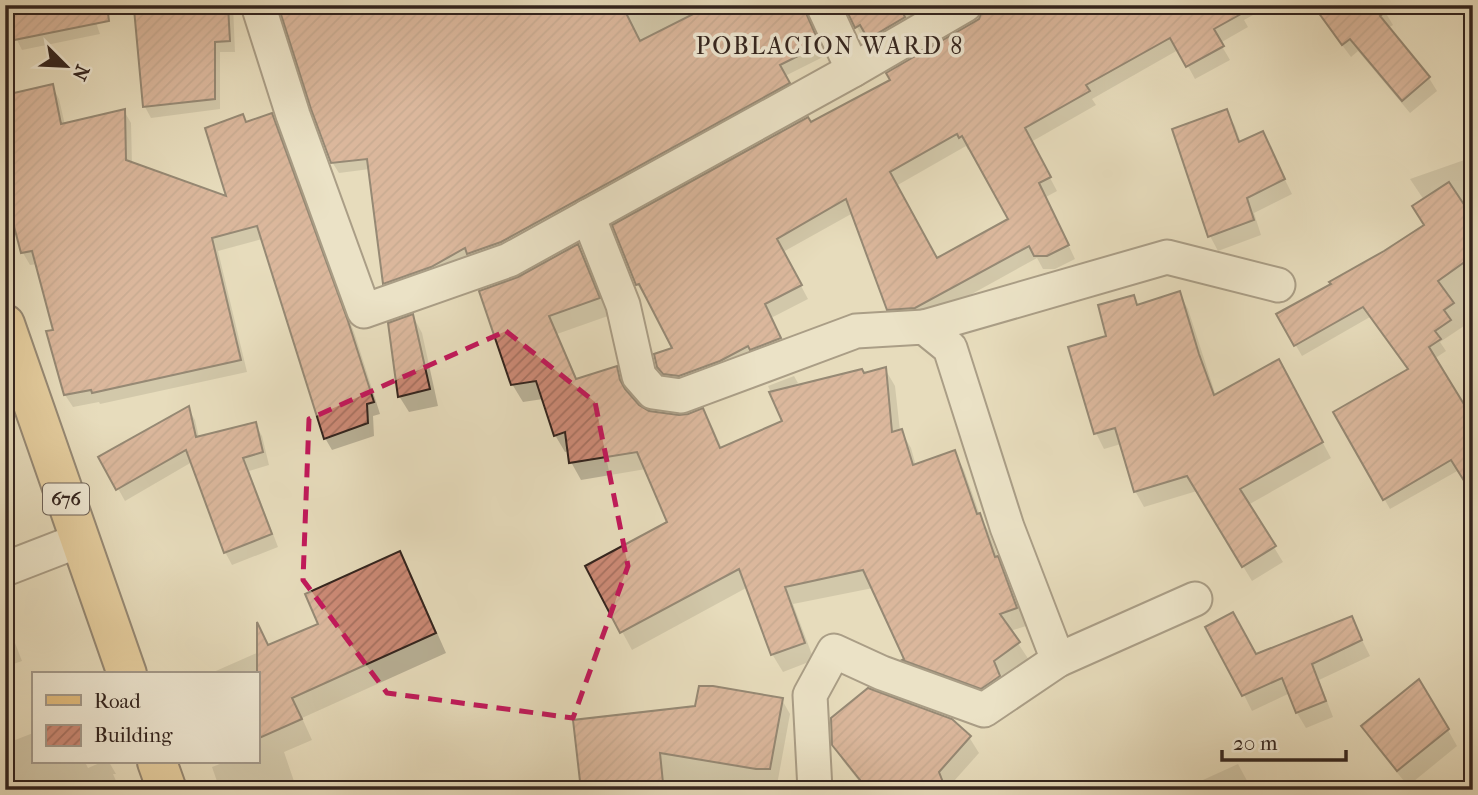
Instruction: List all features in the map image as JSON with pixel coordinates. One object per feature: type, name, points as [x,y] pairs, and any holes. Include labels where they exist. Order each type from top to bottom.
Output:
[{"type":"main road","name":"676","points":[[5,324],[126,672]]},
{"type":"main road","points":[[158,764],[167,790]]},
{"type":"street","points":[[258,5],[293,114],[364,311],[509,260],[965,5]]},
{"type":"street","points":[[823,5],[853,70]]},
{"type":"street","points":[[588,216],[623,305],[639,376],[653,392],[681,396],[856,331],[923,327],[1167,257],[1279,285]]},
{"type":"street","points":[[923,327],[950,348],[1007,527],[1058,660]]},
{"type":"street","points":[[5,569],[80,540]]},
{"type":"street","points":[[815,790],[810,695],[834,651],[883,673],[984,710],[1058,660],[1195,599]]},
{"type":"highlighted area","points":[[506,331],[595,402],[628,566],[573,718],[387,693],[303,580],[309,419]]},
{"type":"building","points":[[7,5],[107,5],[109,21],[14,40]]},
{"type":"building","points":[[278,5],[622,5],[640,41],[711,5],[804,5],[820,45],[780,65],[790,83],[501,242],[467,254],[465,248],[431,267],[383,284],[367,159],[331,163]]},
{"type":"building","points":[[844,5],[899,5],[905,17],[868,39],[860,25],[855,28]]},
{"type":"building","points":[[984,5],[1257,5],[1214,29],[1224,46],[1186,67],[1170,38],[1086,85],[1090,91],[1025,128],[1051,177],[1039,183],[1069,245],[1047,256],[1034,256],[1029,246],[915,308],[887,310],[846,199],[777,239],[802,285],[765,304],[781,338],[750,350],[748,346],[720,361],[679,376],[663,374],[657,367],[654,354],[672,348],[639,284],[636,285],[612,225],[808,117],[811,122],[890,80],[886,73],[979,19]],"holes":[[[957,134],[959,138],[962,136],[1008,219],[937,258],[890,172]]]},
{"type":"building","points":[[1313,5],[1394,5],[1380,16],[1430,77],[1402,101],[1350,39],[1342,45]]},
{"type":"building","points":[[228,6],[230,41],[215,42],[215,99],[143,107],[134,9]]},
{"type":"building","points":[[53,84],[61,124],[125,109],[126,160],[226,196],[205,128],[243,114],[246,122],[272,113],[348,321],[374,402],[367,404],[368,423],[324,439],[257,226],[212,238],[241,360],[92,393],[91,390],[64,395],[46,331],[53,330],[32,251],[21,253],[5,192],[5,95]]},
{"type":"building","points":[[1227,109],[1239,142],[1263,131],[1285,179],[1247,198],[1254,220],[1208,237],[1172,129]]},
{"type":"building","points":[[1449,182],[1473,218],[1473,256],[1438,281],[1454,303],[1444,310],[1451,320],[1435,331],[1441,339],[1429,347],[1473,419],[1473,495],[1451,460],[1383,500],[1333,412],[1408,369],[1363,307],[1294,346],[1276,314],[1331,284],[1329,282],[1424,225],[1412,206]]},
{"type":"building","points":[[578,244],[600,298],[549,316],[576,379],[617,366],[625,389],[639,405],[649,411],[679,415],[703,408],[720,448],[782,421],[769,392],[862,369],[864,373],[886,367],[892,432],[902,429],[913,465],[955,450],[977,514],[980,513],[995,557],[998,556],[1017,608],[1000,614],[1020,642],[994,661],[1000,676],[981,689],[902,660],[904,659],[863,570],[785,587],[805,643],[771,655],[739,569],[620,633],[585,566],[667,522],[637,452],[569,463],[565,432],[554,436],[536,381],[511,385],[479,291],[518,277]]},
{"type":"building","points":[[1180,291],[1214,395],[1279,359],[1323,442],[1240,489],[1276,546],[1242,567],[1187,476],[1134,492],[1115,428],[1094,434],[1068,347],[1106,336],[1098,305],[1134,295],[1137,305]]},
{"type":"building","points":[[413,314],[430,389],[398,397],[388,323]]},
{"type":"building","points":[[189,406],[196,437],[256,422],[263,452],[243,458],[272,534],[224,553],[186,450],[116,490],[98,457]]},
{"type":"building","points":[[400,551],[436,633],[292,698],[302,719],[259,738],[257,622],[268,645],[318,624],[305,594]]},
{"type":"building","points":[[1233,612],[1256,654],[1352,616],[1362,640],[1312,664],[1326,701],[1296,713],[1282,678],[1242,696],[1205,627]]},
{"type":"building","points":[[1419,679],[1449,729],[1397,771],[1361,726]]},
{"type":"building","points":[[699,686],[783,698],[770,769],[660,753],[663,783],[581,790],[573,720],[695,706]]},
{"type":"building","points":[[868,688],[952,719],[971,736],[939,772],[946,790],[868,790],[832,745],[831,718]]},
{"type":"district","name":"POBLACION WARD 8","points":[[830,46]]}]
